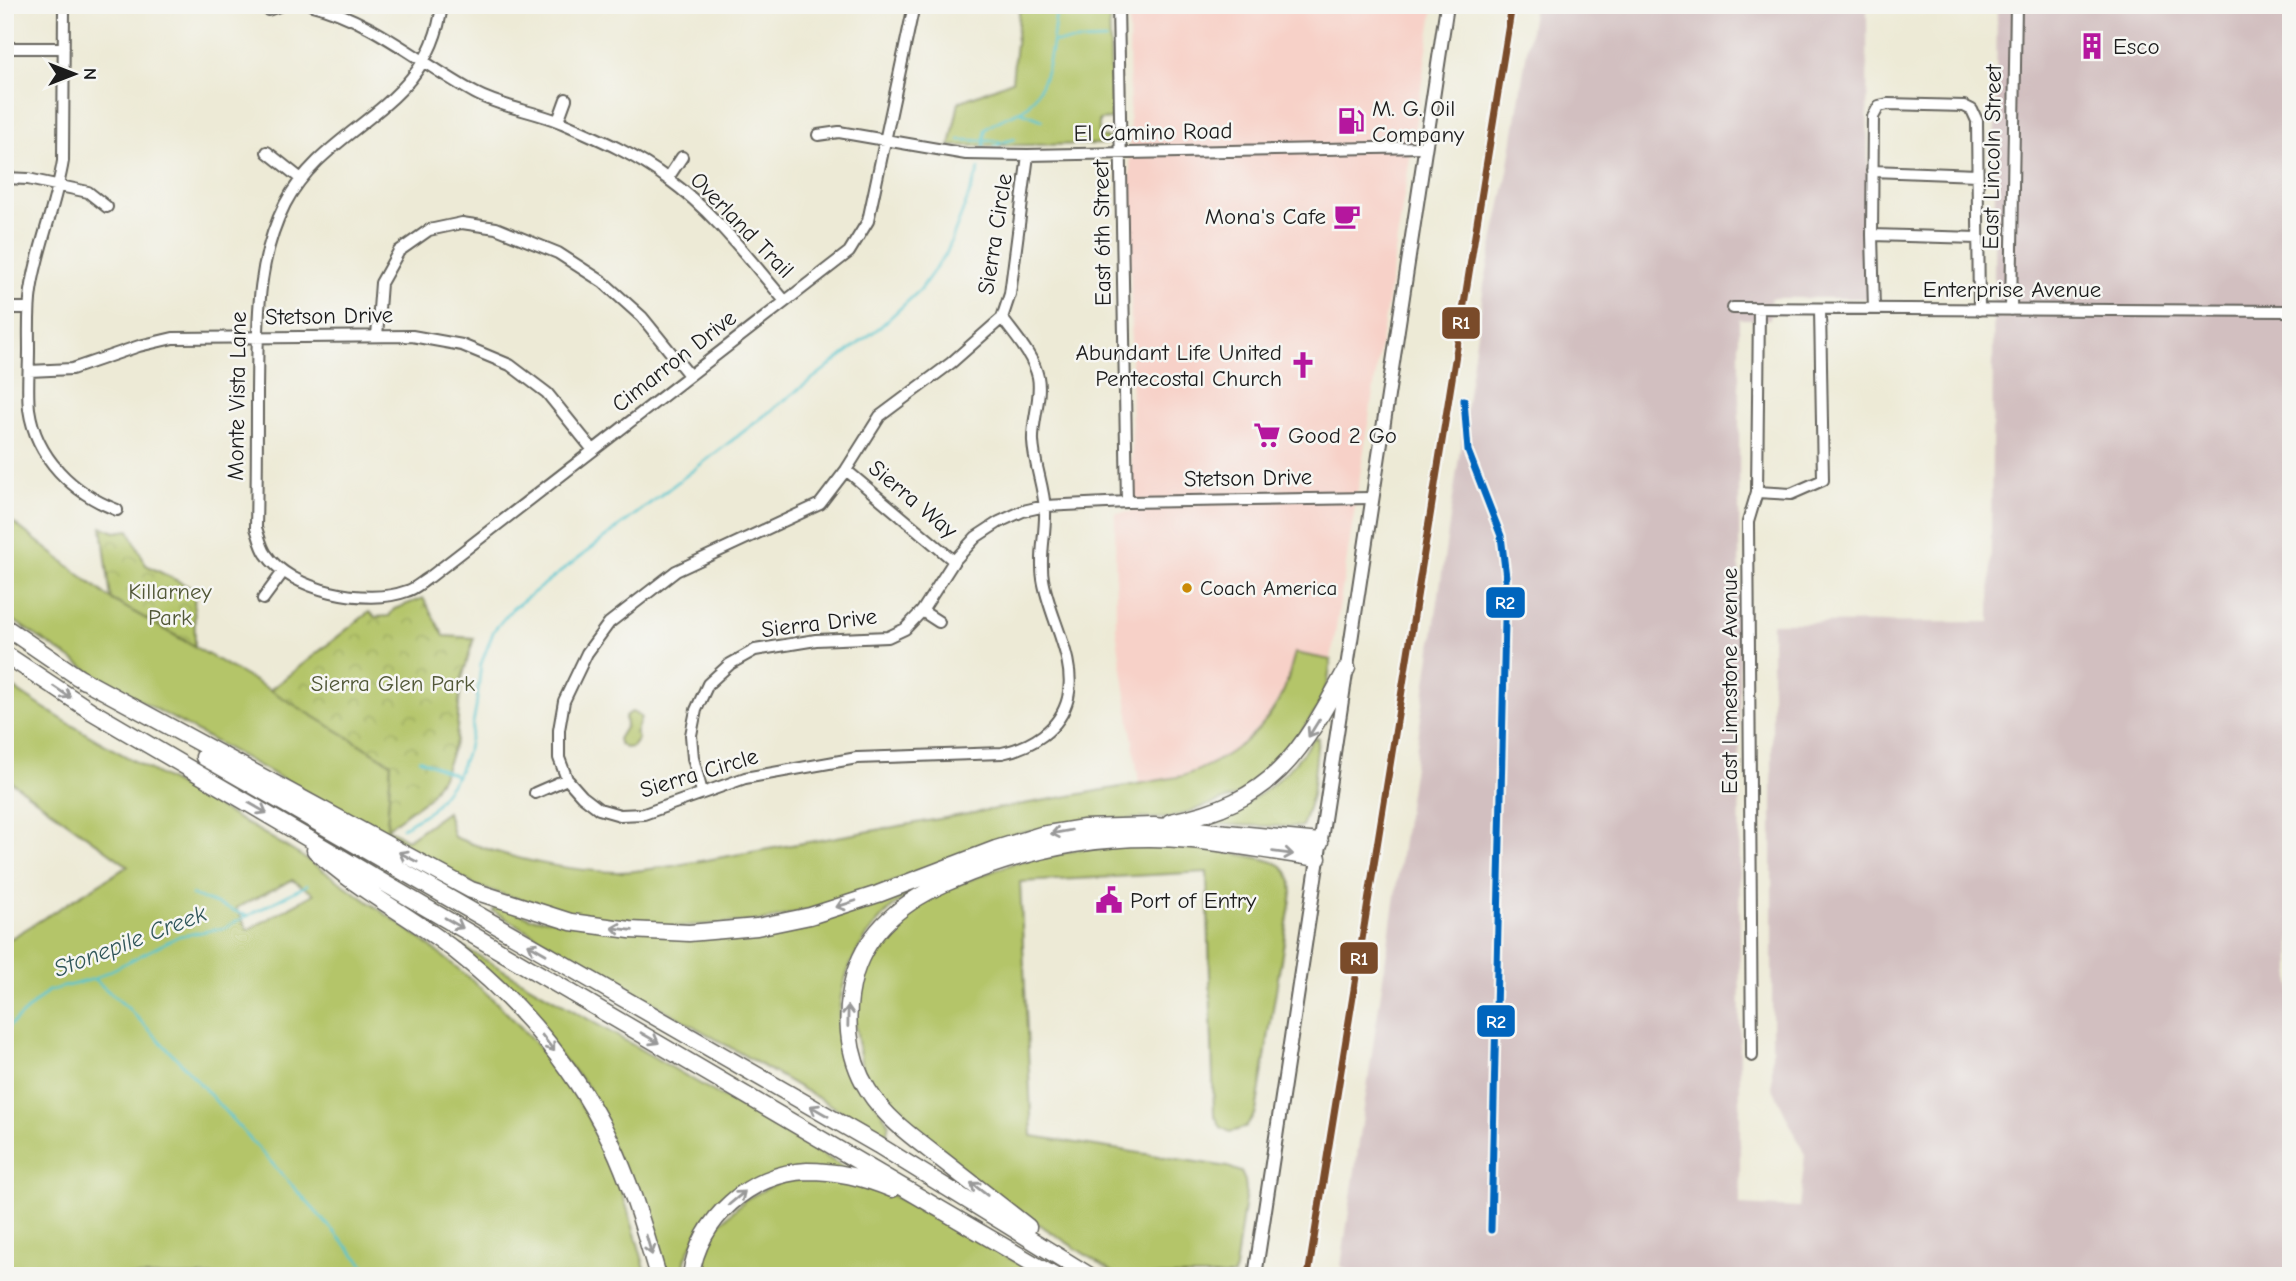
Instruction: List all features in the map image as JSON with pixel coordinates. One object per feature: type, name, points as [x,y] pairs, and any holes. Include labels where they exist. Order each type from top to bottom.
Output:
[{"type":"highway","points":[[5,627],[76,676],[225,770],[878,1144],[1091,1276]]},
{"type":"highway","points":[[5,654],[91,711],[1053,1276]]},
{"type":"highway","points":[[76,676],[471,890],[571,922],[630,930],[689,933],[757,927],[810,916],[1041,835],[1084,828],[1154,826],[1204,816],[1241,800],[1276,775],[1303,746],[1347,668]]},
{"type":"highway","points":[[1154,826],[1319,850]]},
{"type":"highway","points":[[290,827],[324,859],[453,950],[502,993],[539,1032],[587,1100],[617,1154],[658,1276]]},
{"type":"highway","points":[[1091,1276],[902,1130],[868,1090],[853,1056],[848,1025],[849,994],[860,958],[877,930],[904,903],[939,885],[1027,852],[1106,839],[1152,838],[1319,850]]},
{"type":"highway","points":[[691,1276],[704,1233],[725,1209],[746,1191],[771,1178],[807,1171],[842,1174],[877,1183],[927,1205],[1053,1276]]},
{"type":"main road","points":[[1255,1276],[1447,5]]},
{"type":"street","points":[[64,5],[65,135],[59,185],[31,289],[30,411],[37,438],[51,462],[73,486],[93,501],[117,510]]},
{"type":"street","points":[[268,10],[282,5]]},
{"type":"street","name":"Overland Trail","points":[[312,5],[355,20],[478,94],[558,121],[621,150],[668,178],[716,221],[785,301]]},
{"type":"street","name":"Monte Vista Lane","points":[[299,582],[283,572],[265,553],[256,528],[258,337],[261,279],[269,240],[286,202],[301,179],[402,91],[424,63],[435,39],[442,5]]},
{"type":"street","name":"Cimarron Drive","points":[[299,582],[348,596],[376,598],[408,591],[849,253],[868,221],[914,5]]},
{"type":"street","name":"East 6th Street","points":[[1118,5],[1127,502]]},
{"type":"street","name":"East Lincoln Street","points":[[2011,310],[2016,5]]},
{"type":"street","points":[[5,48],[64,48]]},
{"type":"street","points":[[558,121],[566,99]]},
{"type":"street","points":[[1874,309],[1873,117],[1879,106],[1888,104],[1964,106],[1972,110],[1977,121],[1979,310]]},
{"type":"street","name":"El Camino Road","points":[[818,135],[839,132],[966,154],[1424,147]]},
{"type":"street","points":[[267,152],[301,179]]},
{"type":"street","name":"Sierra Circle","points":[[1002,318],[1033,362],[1038,380],[1033,441],[1045,506],[1041,567],[1043,582],[1068,663],[1070,681],[1067,700],[1059,719],[1041,738],[1020,749],[1002,753],[857,758],[745,778],[644,814],[620,815],[599,809],[582,796],[567,779],[559,758],[559,730],[564,701],[587,653],[609,623],[676,571],[820,503],[846,470],[880,416],[951,363],[1002,318],[1010,293],[1028,155]]},
{"type":"street","name":"Overland Trail","points":[[668,178],[682,157]]},
{"type":"street","points":[[1872,172],[1977,174]]},
{"type":"street","points":[[5,178],[28,178],[88,192],[107,207]]},
{"type":"street","points":[[377,336],[381,284],[399,251],[429,230],[462,223],[496,228],[558,253],[603,282],[642,317],[690,375]]},
{"type":"street","points":[[1872,235],[1978,238]]},
{"type":"street","points":[[5,308],[29,308]]},
{"type":"street","name":"Enterprise Avenue","points":[[1733,308],[2291,311]]},
{"type":"street","name":"East Limestone Avenue","points":[[1752,1056],[1748,522],[1757,492],[1759,308]]},
{"type":"street","points":[[1757,492],[1791,494],[1823,480],[1820,309]]},
{"type":"street","name":"Stetson Drive","points":[[29,371],[72,369],[139,346],[173,338],[412,336],[462,345],[510,365],[547,393],[593,450]]},
{"type":"street","name":"Sierra Way","points":[[846,470],[954,561]]},
{"type":"street","name":"Stetson Drive","points":[[1127,502],[1371,498]]},
{"type":"street","name":"Sierra Drive","points":[[702,792],[692,758],[691,735],[696,710],[708,684],[730,663],[755,650],[816,640],[888,636],[905,629],[922,611],[954,561],[976,537],[999,522],[1024,511],[1045,506],[1127,502]]},
{"type":"street","points":[[263,599],[283,572]]},
{"type":"street","points":[[922,611],[939,622]]},
{"type":"street","points":[[535,793],[567,779]]},
{"type":"shaded area","points":[[1129,5],[1434,5],[1331,660],[1295,653],[1284,690],[1265,720],[1243,743],[1208,767],[1183,776],[1139,783],[1116,629],[1115,513],[1132,512]]},
{"type":"shaded area","points":[[1534,5],[2291,5],[2291,1276],[1357,1276],[1341,1266],[1484,285],[1508,171]],"holes":[[[1997,6],[1990,622],[1772,623],[1772,1086],[1805,1155],[1799,1208],[1740,1205],[1739,319],[1770,319],[1771,298],[1868,298],[1867,8]]]},
{"type":"green space","points":[[1020,5],[1109,5],[1112,119],[1099,120],[1099,136],[1110,139],[1105,144],[950,146],[959,102],[1012,81]]},
{"type":"green space","points":[[5,516],[111,599],[391,763],[387,828],[407,840],[447,812],[454,837],[514,857],[576,869],[625,872],[672,866],[1183,776],[1229,754],[1255,732],[1284,690],[1295,653],[1331,660],[1328,681],[1317,710],[1272,770],[1239,795],[1170,818],[1085,820],[1011,835],[846,901],[762,921],[653,928],[577,916],[478,887],[103,680],[5,615]]},
{"type":"green space","name":"Killarney Park","points":[[102,527],[115,532],[129,530],[146,565],[194,589],[195,646],[111,599]]},
{"type":"green space","name":"Sierra Glen Park","points":[[423,598],[444,636],[474,638],[461,682],[456,740],[444,773],[428,798],[387,828],[391,763],[270,690],[369,612],[375,617],[389,616],[394,609]]},
{"type":"green space","points":[[5,682],[75,727],[304,858],[439,953],[520,1026],[566,1082],[586,1113],[622,1192],[647,1276],[5,1276],[5,942],[128,866],[5,777]],"holes":[[[292,880],[314,894],[248,930],[236,908]]]},
{"type":"green space","points":[[632,712],[641,717],[636,732],[638,739],[632,747],[625,748],[618,739],[626,726],[625,716]]},
{"type":"green space","points":[[1314,738],[1318,738],[1312,795],[1302,827],[1193,824],[1231,810],[1262,793],[1288,770]]},
{"type":"green space","points":[[1148,845],[1259,858],[1283,867],[1289,876],[1292,893],[1256,1112],[1245,1128],[1230,1132],[1221,1127],[1214,1114],[1207,872],[1020,882],[1032,1136],[1228,1167],[1241,1172],[1246,1192],[1234,1276],[1118,1276],[990,1192],[903,1129],[862,1069],[853,1008],[864,963],[890,924],[938,892],[1014,863],[1096,846]]},
{"type":"green space","points":[[921,882],[923,887],[902,900],[866,937],[843,985],[839,1011],[841,1036],[849,1060],[889,1124],[886,1137],[493,911],[496,904],[531,918],[754,934],[809,926]]},
{"type":"green space","points":[[460,945],[854,1173],[774,1174],[699,1231],[686,1257],[682,1276],[664,1276],[588,1087]]},
{"type":"green space","points":[[820,1177],[875,1186],[1043,1276],[697,1276],[717,1226],[746,1199],[781,1181]]},
{"type":"waterway","points":[[984,147],[985,130],[1023,109],[1036,95],[1050,58],[1057,5]]},
{"type":"waterway","points":[[1054,42],[1106,40]]},
{"type":"waterway","points":[[1019,111],[1042,120]]},
{"type":"waterway","points":[[1000,143],[1014,139]]},
{"type":"waterway","points":[[959,140],[999,141],[1000,144],[994,146]]},
{"type":"waterway","points":[[402,828],[431,810],[457,776],[468,749],[481,664],[494,630],[512,609],[880,327],[920,290],[947,252],[979,169]]},
{"type":"waterway","points":[[419,759],[457,776]]},
{"type":"waterway","name":"Stonepile Creek","points":[[5,1030],[48,991],[94,979],[179,936],[224,928],[307,885]]},
{"type":"waterway","points":[[192,895],[248,916]]},
{"type":"waterway","points":[[94,979],[129,1009],[184,1066],[374,1276]]},
{"type":"transit line","name":"R1","points":[[1308,1276],[1512,5]]},
{"type":"transit line","name":"R2","points":[[1464,400],[1468,451],[1501,536],[1506,577],[1491,1230]]},
{"type":"place","name":"Esco","points":[[2092,46]]},
{"type":"place","name":"M. G. Oil Company","points":[[1351,121]]},
{"type":"place","name":"Mona's Cafe","points":[[1347,216]]},
{"type":"place","name":"Abundant Life United Pentecostal Church","points":[[1303,365]]},
{"type":"place","name":"Good 2 Go","points":[[1267,435]]},
{"type":"place","name":"Coach America","points":[[1187,588]]},
{"type":"place","name":"Port of Entry","points":[[1109,900]]}]
